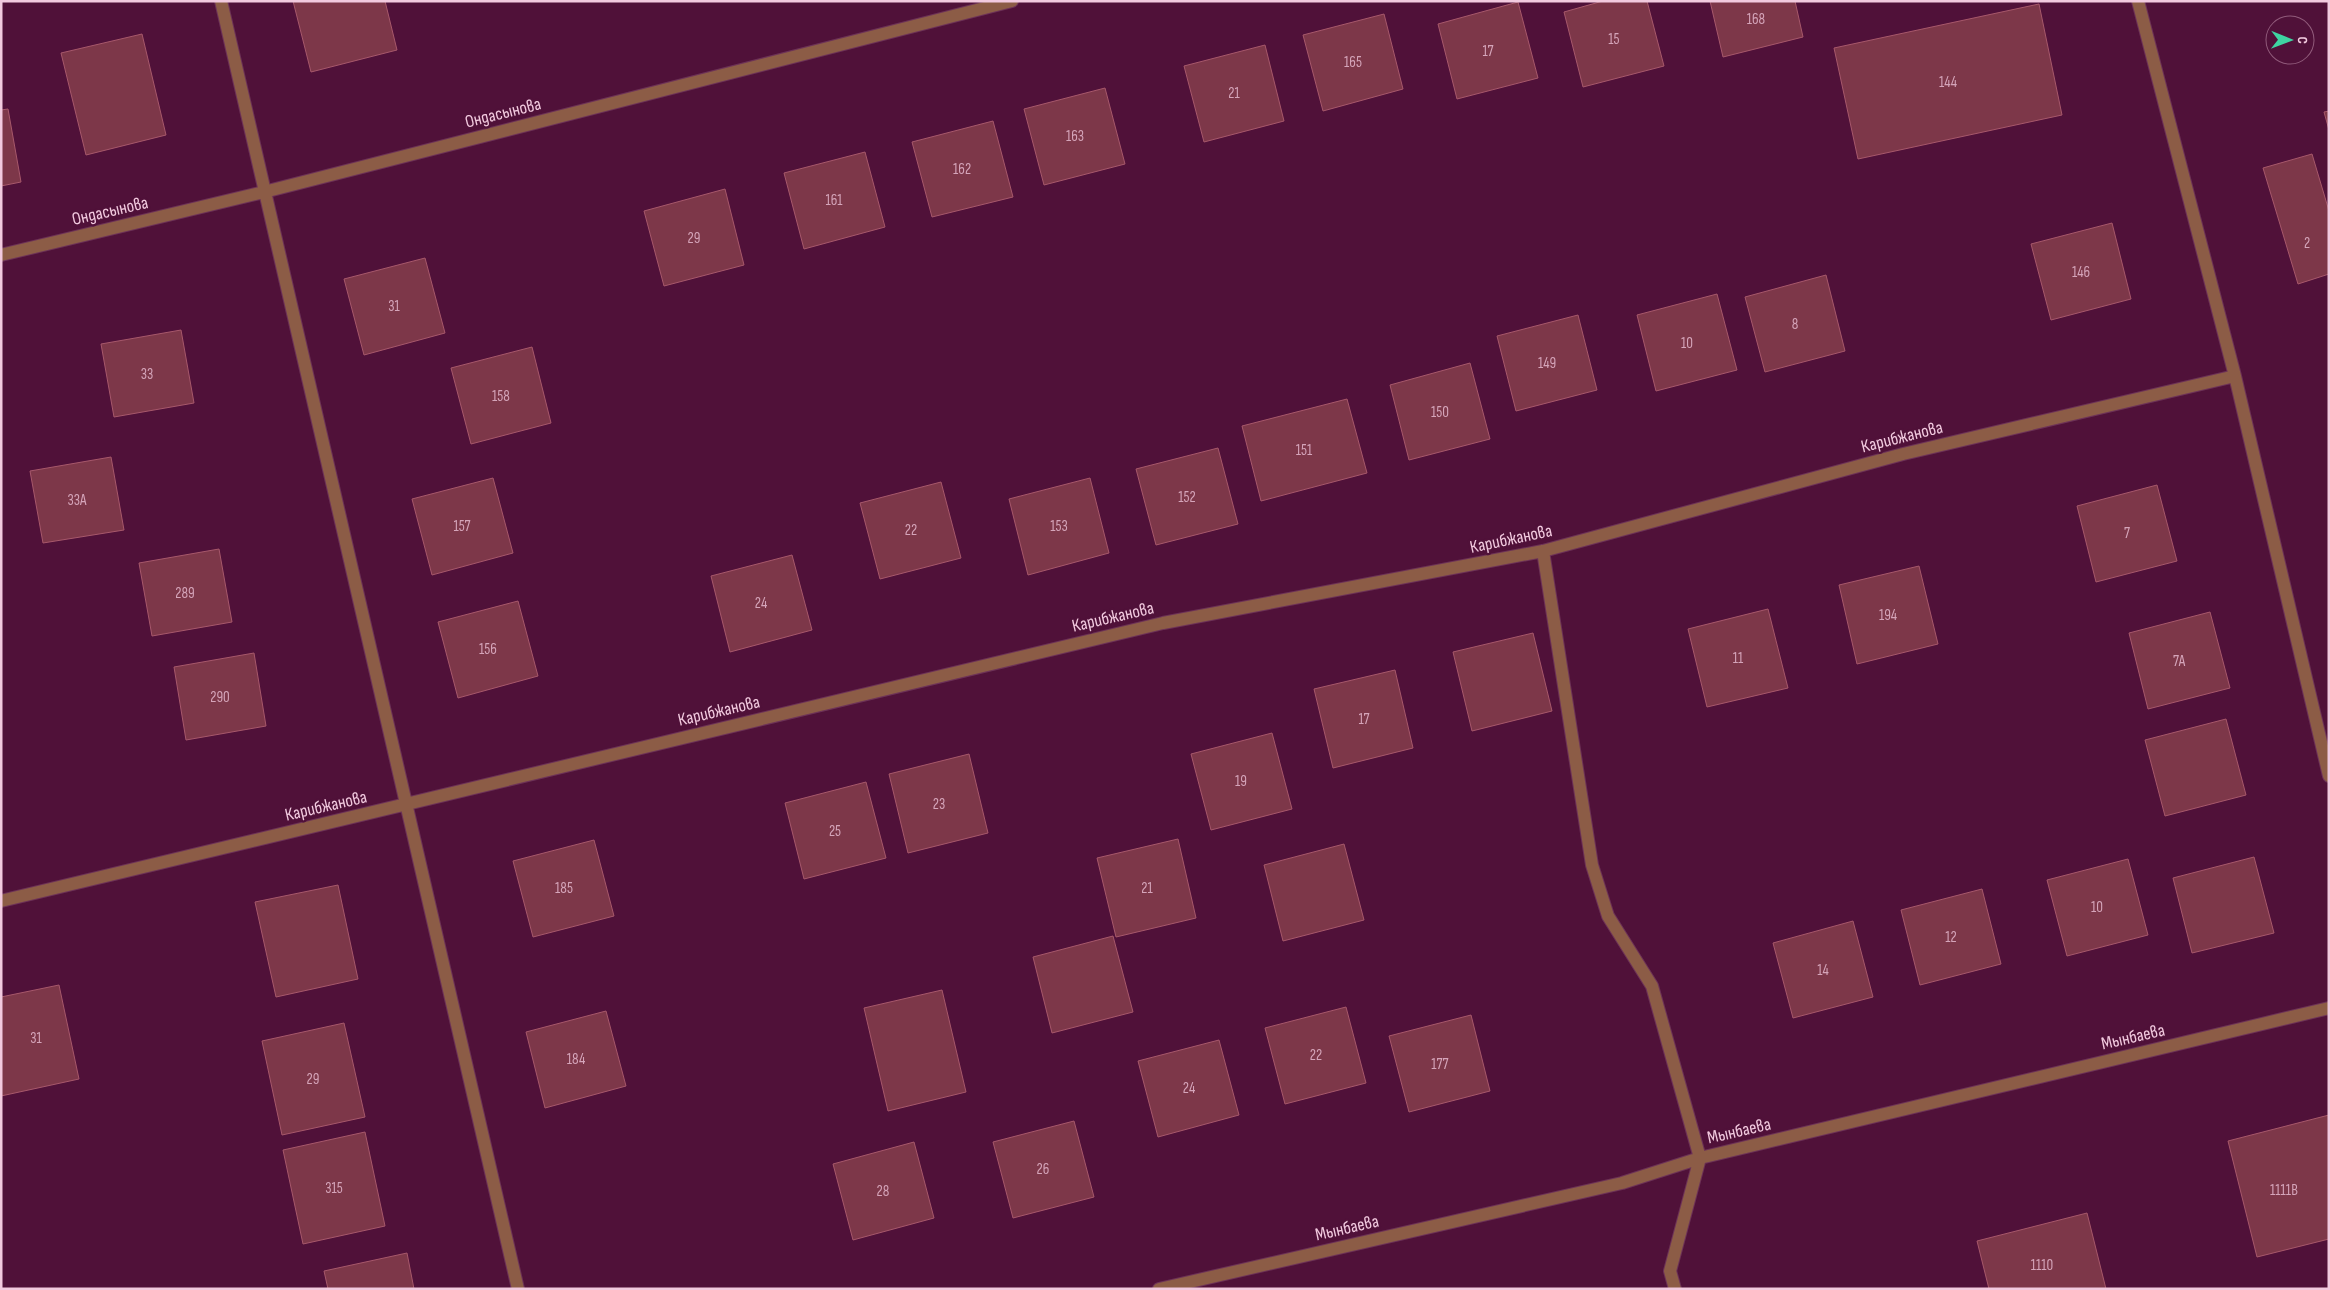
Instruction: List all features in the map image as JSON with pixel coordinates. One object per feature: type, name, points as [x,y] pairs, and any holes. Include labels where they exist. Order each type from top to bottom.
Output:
[{"type":"street","points":[[221,1],[518,1289]]},
{"type":"street","name":"Ондасынова","points":[[1,255],[264,192],[1012,1]]},
{"type":"street","points":[[2138,1],[2235,376],[2329,776]]},
{"type":"street","name":"Карибжанова","points":[[1,901],[1163,623],[1543,551],[1903,454],[2235,376]]},
{"type":"street","points":[[1543,551],[1592,865],[1608,916],[1652,986],[1700,1158],[1670,1271],[1675,1289]]},
{"type":"street","name":"Мынбаева","points":[[1159,1289],[1622,1183],[1700,1158],[2329,1008]]},
{"type":"building","points":[[293,1],[385,1],[397,50],[311,72]]},
{"type":"building","points":[[1603,1],[1647,1],[1664,66],[1583,87],[1564,12]]},
{"type":"building","points":[[1710,1],[1795,1],[1803,37],[1723,57]]},
{"type":"building","points":[[1518,2],[1538,78],[1457,99],[1438,24]]},
{"type":"building","points":[[2039,4],[2062,115],[1858,159],[1834,48]]},
{"type":"building","points":[[1384,14],[1403,89],[1323,111],[1303,35]]},
{"type":"building","points":[[142,34],[166,135],[86,155],[61,53]]},
{"type":"building","points":[[1265,45],[1284,121],[1204,142],[1184,66]]},
{"type":"building","points":[[1105,88],[1125,164],[1044,185],[1024,109]]},
{"type":"building","points":[[8,109],[21,182],[1,186],[1,110]]},
{"type":"building","points":[[2329,111],[2329,130],[2324,112]]},
{"type":"building","points":[[993,121],[1013,197],[932,217],[912,142]]},
{"type":"building","points":[[865,152],[885,227],[804,249],[784,173]]},
{"type":"building","points":[[2312,154],[2329,211],[2329,274],[2298,284],[2263,168]]},
{"type":"building","points":[[725,189],[744,265],[664,286],[644,211]]},
{"type":"building","points":[[2112,223],[2131,299],[2051,320],[2031,244]]},
{"type":"building","points":[[425,258],[445,333],[364,355],[344,279]]},
{"type":"building","points":[[1826,275],[1845,351],[1765,372],[1745,297]]},
{"type":"building","points":[[1717,294],[1737,370],[1656,391],[1637,315]]},
{"type":"building","points":[[1578,315],[1597,390],[1516,411],[1497,336]]},
{"type":"building","points":[[181,330],[194,403],[114,417],[101,344]]},
{"type":"building","points":[[532,347],[551,423],[471,444],[451,368]]},
{"type":"building","points":[[1470,363],[1490,439],[1409,460],[1390,385]]},
{"type":"building","points":[[1347,399],[1367,473],[1261,501],[1242,426]]},
{"type":"building","points":[[1218,448],[1238,524],[1156,545],[1136,469]]},
{"type":"building","points":[[111,457],[124,530],[43,543],[30,471]]},
{"type":"building","points":[[493,478],[513,553],[432,575],[412,499]]},
{"type":"building","points":[[1090,478],[1109,553],[1028,575],[1009,499]]},
{"type":"building","points":[[941,482],[961,558],[880,579],[860,503]]},
{"type":"building","points":[[2157,485],[2177,561],[2096,582],[2077,506]]},
{"type":"building","points":[[219,549],[232,622],[152,636],[139,563]]},
{"type":"building","points":[[792,555],[812,630],[730,652],[711,576]]},
{"type":"building","points":[[1919,566],[1938,644],[1857,664],[1839,585]]},
{"type":"building","points":[[518,601],[538,676],[458,698],[438,622]]},
{"type":"building","points":[[1768,609],[1788,688],[1707,707],[1688,629]]},
{"type":"building","points":[[2210,612],[2230,688],[2148,709],[2129,633]]},
{"type":"building","points":[[1533,633],[1552,711],[1472,731],[1453,652]]},
{"type":"building","points":[[254,653],[266,726],[186,740],[174,667]]},
{"type":"building","points":[[1395,670],[1413,748],[1333,768],[1314,689]]},
{"type":"building","points":[[2226,719],[2246,795],[2165,816],[2145,740]]},
{"type":"building","points":[[1272,733],[1292,809],[1211,830],[1191,754]]},
{"type":"building","points":[[969,754],[988,833],[908,853],[889,774]]},
{"type":"building","points":[[866,782],[886,858],[804,879],[785,803]]},
{"type":"building","points":[[1178,839],[1196,918],[1116,937],[1097,858]]},
{"type":"building","points":[[594,840],[614,916],[533,937],[513,861]]},
{"type":"building","points":[[1344,844],[1364,920],[1283,941],[1264,865]]},
{"type":"building","points":[[2254,857],[2274,933],[2192,953],[2173,878]]},
{"type":"building","points":[[2128,859],[2148,935],[2067,956],[2047,880]]},
{"type":"building","points":[[338,885],[358,979],[276,997],[255,902]]},
{"type":"building","points":[[1982,889],[2001,964],[1920,985],[1901,910]]},
{"type":"building","points":[[1853,921],[1873,997],[1793,1018],[1773,943]]},
{"type":"building","points":[[1113,936],[1133,1012],[1052,1033],[1033,957]]},
{"type":"building","points":[[59,985],[79,1079],[1,1096],[1,997]]},
{"type":"building","points":[[942,990],[966,1092],[888,1111],[864,1008]]},
{"type":"building","points":[[1346,1007],[1366,1083],[1285,1104],[1265,1028]]},
{"type":"building","points":[[606,1011],[626,1086],[545,1108],[526,1032]]},
{"type":"building","points":[[1471,1015],[1490,1091],[1409,1112],[1389,1036]]},
{"type":"building","points":[[344,1023],[365,1117],[282,1135],[262,1041]]},
{"type":"building","points":[[1219,1040],[1239,1115],[1158,1137],[1138,1061]]},
{"type":"building","points":[[2329,1115],[2329,1239],[2257,1257],[2228,1141]]},
{"type":"building","points":[[1074,1121],[1094,1197],[1013,1218],[993,1142]]},
{"type":"building","points":[[365,1132],[385,1226],[303,1244],[283,1150]]},
{"type":"building","points":[[914,1142],[934,1218],[853,1240],[833,1164]]},
{"type":"building","points":[[2087,1213],[2106,1289],[1989,1289],[1977,1241]]},
{"type":"building","points":[[407,1253],[414,1289],[328,1289],[324,1271]]}]
